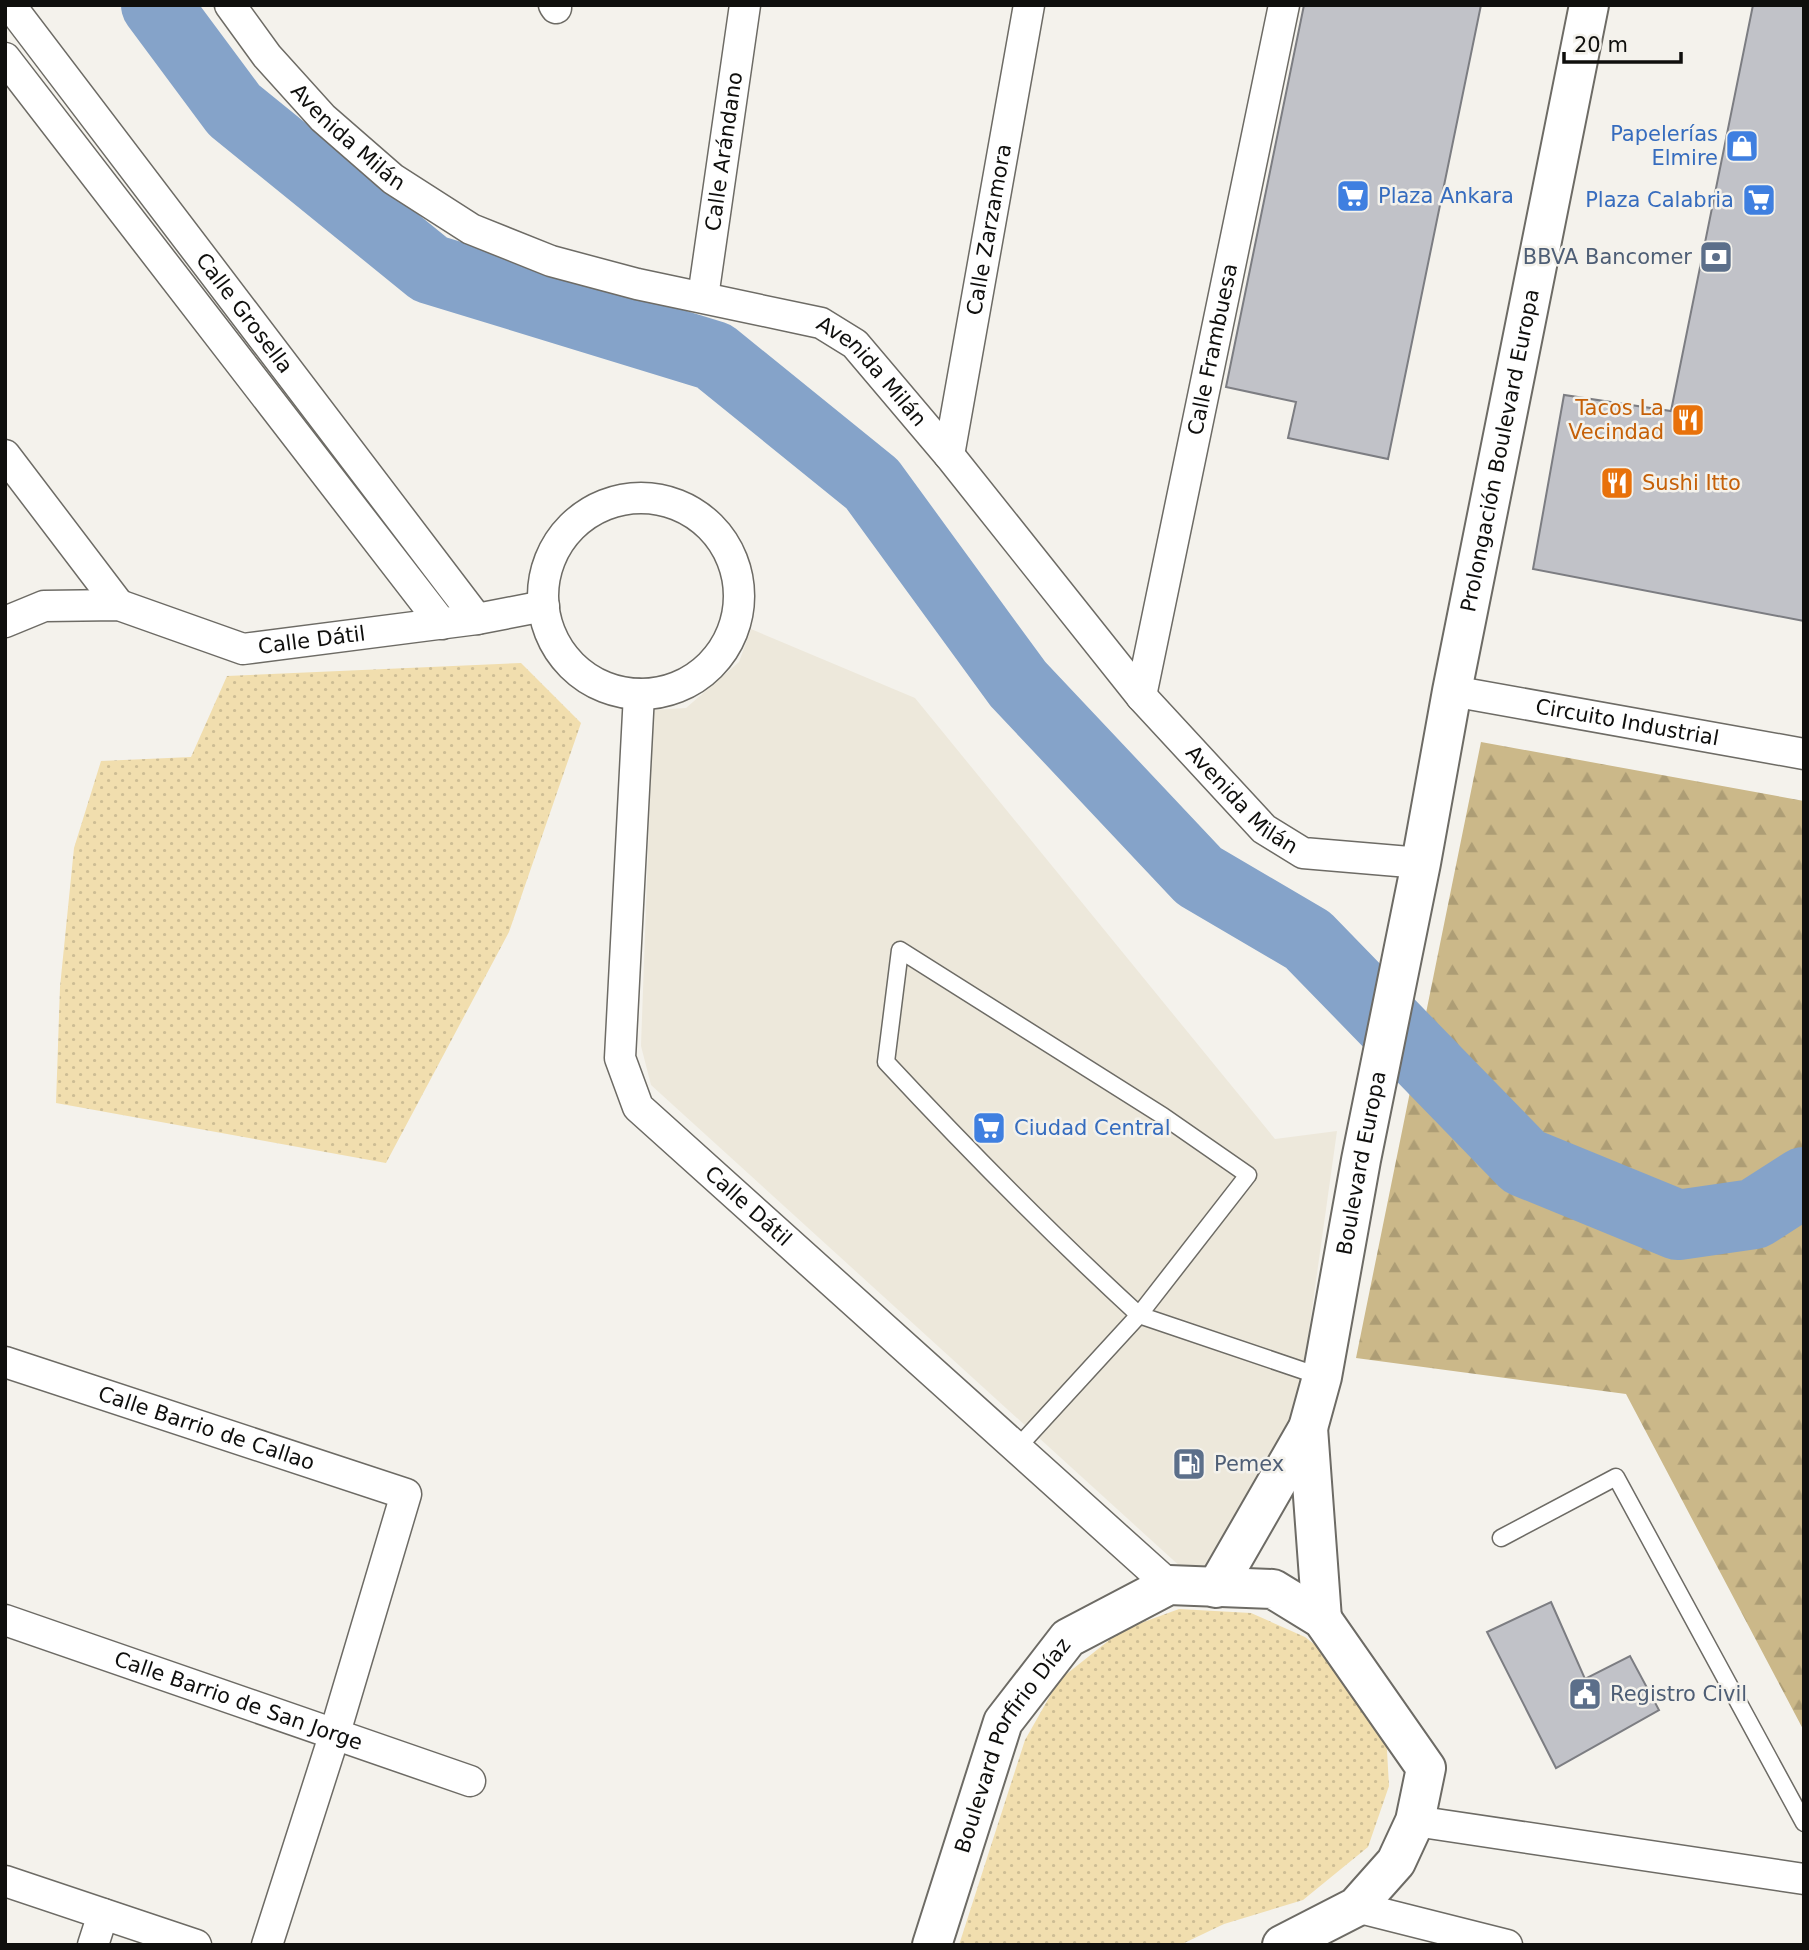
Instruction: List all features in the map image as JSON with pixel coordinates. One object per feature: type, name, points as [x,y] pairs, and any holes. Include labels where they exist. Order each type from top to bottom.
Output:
[{"type":"main road","name":"Prolongación Boulevard Europa","points":[[1417,880],[1452,691],[1590,5]]},
{"type":"main road","name":"Boulevard Europa","points":[[1216,1588],[1308,1428],[1322,1377],[1361,1160],[1417,880]]},
{"type":"main road","name":"Boulevard Europa","points":[[1308,1428],[1322,1619]]},
{"type":"main road","name":"Boulevard Porfirio Díaz","points":[[933,1945],[1003,1722],[1068,1638],[1169,1586],[1273,1589],[1322,1619]]},
{"type":"main road","points":[[1282,1945],[1356,1907],[1396,1862],[1415,1821],[1426,1768],[1322,1619]]},
{"type":"street","name":"Calle Grosella","points":[[10,5],[477,619]]},
{"type":"street","name":"Avenida Milán","points":[[230,5],[267,56],[323,118],[393,179],[471,229],[551,261],[637,284],[821,323],[855,344],[949,454],[1141,696],[1264,829],[1303,853],[1417,880]]},
{"type":"street","name":"Calle Arándano","points":[[703,297],[746,5]]},
{"type":"street","name":"Calle Zarzamora","points":[[949,454],[1029,5]]},
{"type":"street","name":"Calle Frambuesa","points":[[1141,696],[1284,5]]},
{"type":"street","name":"Calle Grosella","points":[[5,58],[442,624]]},
{"type":"street","points":[[5,455],[119,605]]},
{"type":"street","points":[[647,498],[680,505],[708,524],[728,551],[739,583],[738,617],[725,649],[702,674],[673,690],[639,694],[611,690],[586,677],[565,658],[555,642],[544,606],[545,573],[559,541],[583,517],[613,502],[647,498]]},
{"type":"street","name":"Calle Dátil","points":[[5,622],[44,606],[119,605],[243,649],[477,619],[544,606]]},
{"type":"street","name":"Circuito Industrial","points":[[1452,691],[1804,754]]},
{"type":"street","name":"Calle Dátil","points":[[639,694],[620,1058],[638,1107],[1169,1586]]},
{"type":"street","name":"Calle Barrio de Callao","points":[[5,1362],[406,1494],[334,1736]]},
{"type":"street","name":"Calle Barrio de San Jorge","points":[[5,1620],[470,1782]]},
{"type":"street","points":[[267,1945],[334,1736]]},
{"type":"street","points":[[1415,1821],[1804,1879]]},
{"type":"street","points":[[5,1881],[196,1945]]},
{"type":"street","points":[[1356,1907],[1507,1945]]},
{"type":"street","points":[[93,1945],[103,1914]]},
{"type":"lane","points":[[1017,1448],[1139,1315],[1248,1175],[1152,1109],[900,950],[886,1062],[979,1162],[1051,1234],[1139,1315],[1322,1377]]},
{"type":"lane","points":[[1501,1538],[1616,1477],[1804,1823]]},
{"type":"shaded area","name":"Ciudad Central","points":[[751,629],[915,698],[1275,1139],[1337,1131],[1305,1359],[1290,1422],[1209,1565],[1183,1569],[651,1085],[641,1046],[653,710],[686,708],[739,662]]},
{"type":"shaded area","points":[[521,663],[581,723],[509,932],[386,1163],[56,1103],[60,987],[74,848],[101,761],[191,757],[227,676]]},
{"type":"shaded area","points":[[1179,1609],[1251,1613],[1305,1637],[1355,1676],[1386,1733],[1389,1786],[1368,1847],[1303,1900],[1224,1924],[1180,1945],[959,1945],[1025,1740],[1059,1680],[1122,1630]]},
{"type":"green space","points":[[1481,742],[1804,801],[1804,1731],[1626,1394],[1356,1358]]},
{"type":"building","name":"Plaza Ankara","points":[[1304,5],[1481,5],[1388,459],[1288,438],[1296,402],[1226,387]]},
{"type":"building","name":"Plaza Calabria","points":[[1753,5],[1804,5],[1804,621],[1533,569],[1564,395],[1671,411]]},
{"type":"building","name":"Registro Civil","points":[[1551,1602],[1585,1679],[1630,1656],[1659,1710],[1556,1768],[1487,1632]]},
{"type":"waterway","points":[[156,5],[234,110],[430,269],[714,356],[872,484],[1018,684],[1199,876],[1308,940],[1524,1162],[1678,1225],[1754,1214],[1804,1182]]},
{"type":"place","name":"Papelerías Elmire","points":[[1742,146]]},
{"type":"place","name":"Plaza Ankara","points":[[1353,196]]},
{"type":"place","name":"Plaza Calabria","points":[[1759,200]]},
{"type":"place","name":"BBVA Bancomer","points":[[1716,257]]},
{"type":"place","name":"Tacos La Vecindad","points":[[1688,420]]},
{"type":"place","name":"Sushi Itto","points":[[1617,483]]},
{"type":"place","name":"Ciudad Central","points":[[989,1128]]},
{"type":"place","name":"Pemex","points":[[1189,1464]]},
{"type":"place","name":"Registro Civil","points":[[1585,1694]]}]
